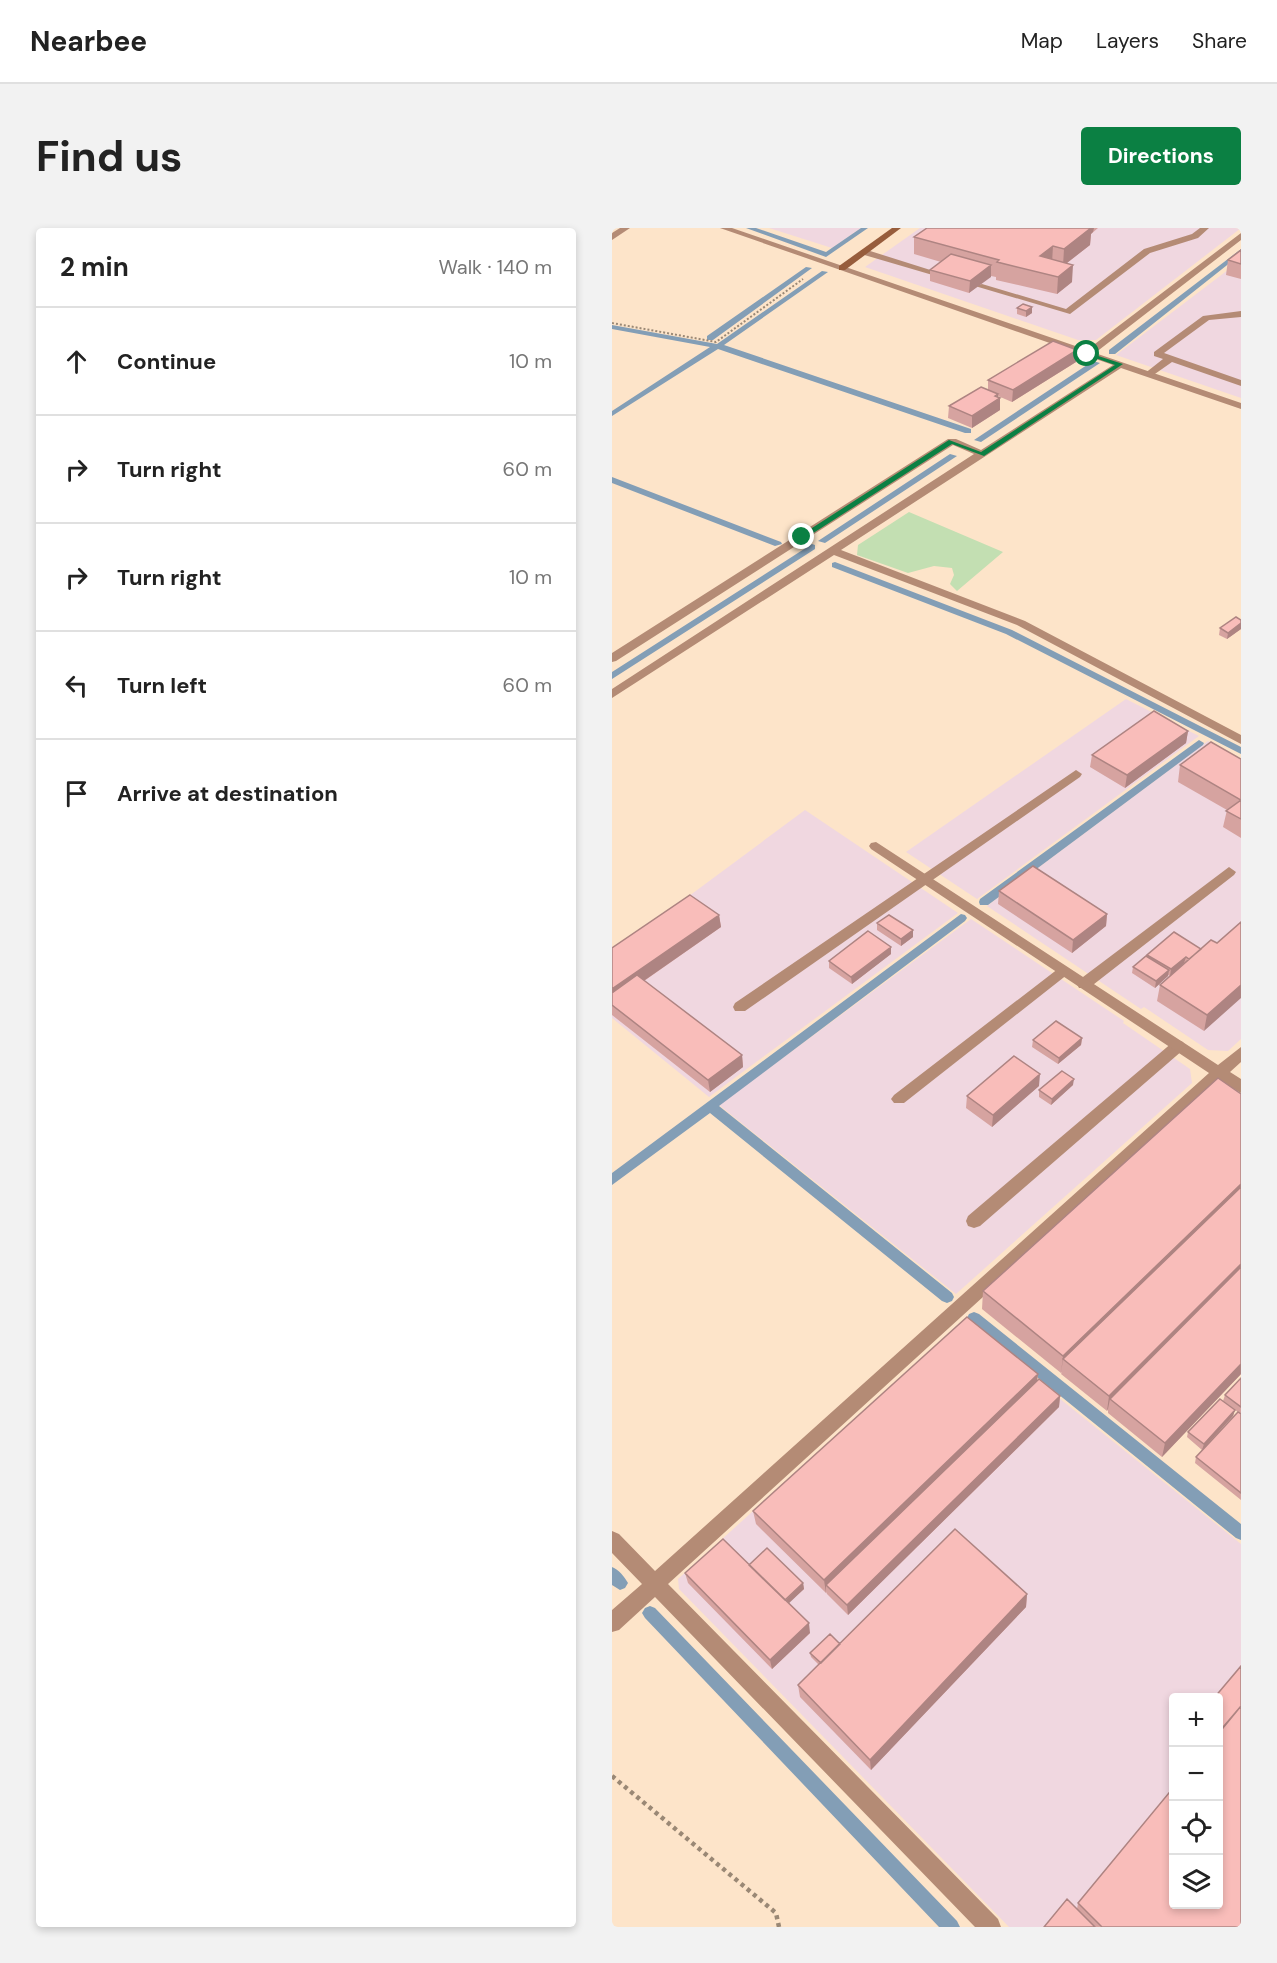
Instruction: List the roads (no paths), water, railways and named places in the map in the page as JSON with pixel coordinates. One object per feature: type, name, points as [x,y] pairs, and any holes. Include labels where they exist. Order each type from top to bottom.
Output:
[{"type":"street","points":[[612,237],[626,228]]},
{"type":"street","points":[[724,228],[1241,406]]},
{"type":"street","points":[[842,268],[897,228]]},
{"type":"street","points":[[979,286],[1067,312],[1147,251],[1195,236],[1205,228]]},
{"type":"street","points":[[1087,354],[1241,236]]},
{"type":"street","points":[[864,252],[939,274]]},
{"type":"street","points":[[1241,314],[1206,318],[1157,354],[1241,383]]},
{"type":"street","points":[[1149,374],[1170,359]]},
{"type":"street","points":[[612,694],[1119,364]]},
{"type":"street","points":[[612,658],[952,441],[982,454]]},
{"type":"street","points":[[833,551],[1020,623],[1241,740]]},
{"type":"street","points":[[740,1006],[1076,774]]},
{"type":"street","points":[[876,846],[1241,1087]]},
{"type":"street","points":[[1084,984],[1229,872]]},
{"type":"street","points":[[899,1099],[1063,970]]},
{"type":"street","points":[[974,1221],[1178,1046]]},
{"type":"street","points":[[612,1623],[1241,1053]]},
{"type":"street","points":[[612,1540],[990,1927]]},
{"type":"waterway","points":[[749,228],[827,254]]},
{"type":"waterway","points":[[826,255],[865,228]]},
{"type":"waterway","points":[[1112,352],[1241,251]]},
{"type":"waterway","points":[[710,338],[808,268]]},
{"type":"waterway","points":[[718,346],[824,272]]},
{"type":"waterway","points":[[612,327],[718,346]]},
{"type":"waterway","points":[[612,414],[717,346]]},
{"type":"waterway","points":[[718,346],[968,431]]},
{"type":"waterway","points":[[978,440],[1096,363]]},
{"type":"waterway","points":[[822,541],[953,456]]},
{"type":"waterway","points":[[612,480],[778,544]]},
{"type":"waterway","points":[[612,676],[812,547]]},
{"type":"waterway","points":[[835,565],[1009,632],[1241,751]]},
{"type":"waterway","points":[[984,902],[1199,743]]},
{"type":"waterway","points":[[710,1106],[961,918]]},
{"type":"waterway","points":[[612,1180],[710,1106]]},
{"type":"waterway","points":[[710,1106],[947,1297]]},
{"type":"waterway","points":[[974,1318],[1241,1533]]},
{"type":"waterway","points":[[612,1574],[620,1583]]},
{"type":"waterway","points":[[650,1613],[951,1927]]}]
